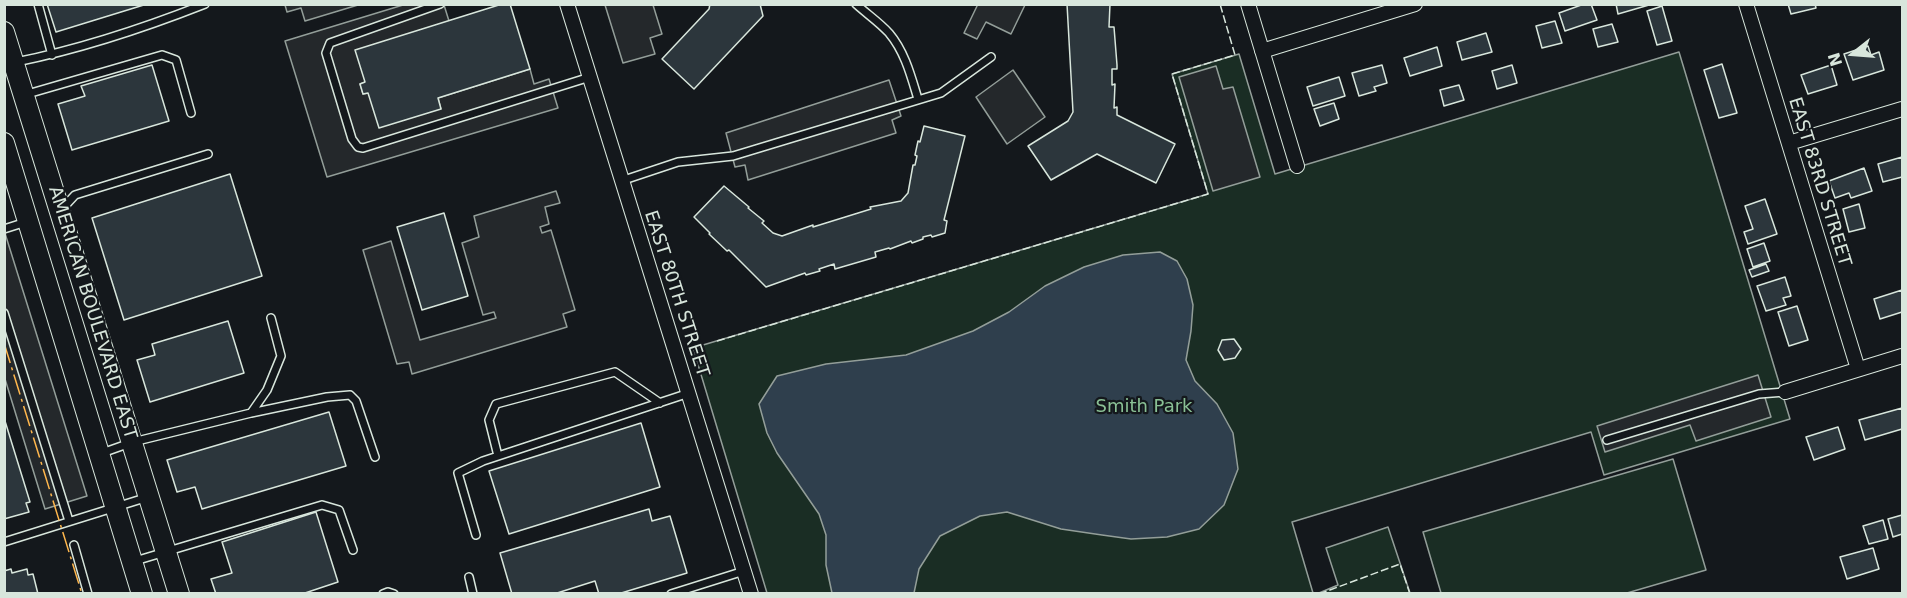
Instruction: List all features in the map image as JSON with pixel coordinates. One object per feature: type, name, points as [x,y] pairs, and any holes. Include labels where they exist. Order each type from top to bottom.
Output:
[{"type":"main road","name":"AMERICAN BOULEVARD EAST","points":[[4,32],[179,594]]},
{"type":"main road","name":"AMERICAN BOULEVARD EAST","points":[[4,143],[142,594]]},
{"type":"main road","points":[[28,221],[60,211]]},
{"type":"street","name":"EAST 80TH STREET","points":[[567,4],[751,594]]},
{"type":"street","points":[[1248,4],[1297,166]]},
{"type":"street","points":[[1262,51],[1415,4]]},
{"type":"street","name":"EAST 83RD STREET","points":[[1746,4],[1858,369]]},
{"type":"street","points":[[1789,143],[1902,109]]},
{"type":"street","points":[[1785,392],[1902,356]]},
{"type":"lane","points":[[38,4],[52,55]]},
{"type":"lane","points":[[14,62],[52,55],[158,23],[205,4]]},
{"type":"lane","points":[[440,4],[330,43],[326,53],[352,139],[358,147],[363,148],[590,77]]},
{"type":"lane","points":[[856,4],[896,42],[908,66],[918,99]]},
{"type":"lane","points":[[24,95],[162,55],[176,60],[191,113]]},
{"type":"lane","points":[[621,181],[678,162],[733,156],[949,89],[991,57]]},
{"type":"lane","points":[[60,211],[75,195],[208,154]]},
{"type":"lane","points":[[4,229],[28,221]]},
{"type":"lane","points":[[4,313],[69,521]]},
{"type":"lane","points":[[251,413],[267,390],[281,356],[271,318]]},
{"type":"lane","points":[[498,456],[489,420],[496,404],[615,372],[660,403]]},
{"type":"lane","points":[[1606,440],[1759,394],[1785,392]]},
{"type":"lane","points":[[476,535],[458,473],[498,456],[689,393]]},
{"type":"lane","points":[[99,453],[132,442],[251,413],[327,397],[350,395],[356,401],[375,457]]},
{"type":"lane","points":[[4,542],[149,496]]},
{"type":"lane","points":[[133,562],[322,504],[339,510],[353,550]]},
{"type":"lane","points":[[74,545],[88,594]]},
{"type":"lane","points":[[671,594],[744,572]]},
{"type":"lane","points":[[469,577],[473,594]]},
{"type":"lane","points":[[383,594],[388,592],[394,594]]},
{"type":"green space","name":"Smith Park","points":[[1679,52],[1790,419],[1604,475],[1591,432],[1292,522],[1313,593],[767,593],[693,348],[1208,194],[1172,74],[1239,54],[1275,174]]},
{"type":"green space","points":[[1673,459],[1706,570],[1627,593],[1441,593],[1423,532]]},
{"type":"green space","points":[[1388,527],[1410,593],[1319,593],[1338,585],[1326,548]]},
{"type":"shaded area","points":[[285,4],[358,5],[305,21],[301,8],[287,12]]},
{"type":"shaded area","points":[[978,4],[1025,5],[1011,34],[986,22],[977,39],[964,33]]},
{"type":"shaded area","points":[[403,5],[444,5],[449,21],[360,84],[363,94],[368,93],[441,109],[438,98],[530,69],[534,84],[549,79],[558,108],[327,177],[285,41]]},
{"type":"shaded area","points":[[605,5],[653,5],[662,34],[650,38],[655,54],[623,63]]},
{"type":"shaded area","points":[[1216,66],[1223,89],[1233,87],[1260,177],[1213,191],[1179,77]]},
{"type":"shaded area","points":[[1013,70],[1045,117],[1007,144],[976,97]]},
{"type":"shaded area","points":[[889,80],[901,116],[892,120],[896,133],[748,180],[745,165],[735,167],[726,133]]},
{"type":"shaded area","points":[[556,191],[560,203],[545,207],[549,224],[540,227],[542,233],[551,230],[575,310],[563,314],[567,327],[412,374],[409,362],[397,364],[363,250],[391,241],[420,340],[496,318],[494,312],[483,315],[462,243],[479,237],[474,216]]},
{"type":"shaded area","points":[[4,230],[87,496],[45,509],[5,379]]},
{"type":"shaded area","points":[[1758,375],[1771,417],[1696,441],[1690,425],[1605,452],[1597,426]]},
{"type":"water","points":[[1160,252],[1177,261],[1187,279],[1193,305],[1186,360],[1195,381],[1217,404],[1233,433],[1238,469],[1224,505],[1199,529],[1167,537],[1131,539],[1061,529],[1007,512],[980,516],[940,536],[919,569],[914,593],[832,593],[826,565],[826,535],[819,514],[777,453],[767,433],[759,404],[777,376],[826,364],[906,355],[973,331],[1009,312],[1045,286],[1084,267],[1123,255]]},
{"type":"building","points":[[47,4],[147,4],[56,32]]},
{"type":"building","points":[[502,4],[510,4],[530,69],[438,98],[441,109],[379,128],[368,93],[363,94],[360,84],[365,82],[355,50]]},
{"type":"building","points":[[710,4],[760,4],[763,16],[694,89],[662,59],[709,9]]},
{"type":"building","points":[[1067,4],[1110,4],[1109,27],[1114,27],[1117,65],[1117,69],[1112,69],[1112,85],[1115,84],[1114,108],[1117,107],[1117,115],[1175,144],[1156,183],[1097,154],[1051,180],[1028,146],[1068,121],[1073,112]]},
{"type":"building","points":[[1584,4],[1591,4],[1597,20],[1565,31],[1559,13]]},
{"type":"building","points":[[1616,4],[1649,4],[1649,5],[1618,14]]},
{"type":"building","points":[[1788,4],[1815,4],[1816,8],[1791,14]]},
{"type":"building","points":[[1662,6],[1672,41],[1657,45],[1647,11]]},
{"type":"building","points":[[1555,21],[1562,43],[1542,48],[1536,26]]},
{"type":"building","points":[[1612,24],[1618,42],[1598,47],[1593,29]]},
{"type":"building","points":[[1486,33],[1492,52],[1462,60],[1457,42]]},
{"type":"building","points":[[1868,46],[1871,55],[1879,52],[1884,70],[1853,80],[1844,54]]},
{"type":"building","points":[[1437,47],[1442,66],[1410,76],[1404,58]]},
{"type":"building","points":[[1722,64],[1737,113],[1719,118],[1704,70]]},
{"type":"building","points":[[152,65],[169,121],[72,150],[58,104],[85,96],[81,86]]},
{"type":"building","points":[[1382,65],[1387,83],[1374,87],[1376,91],[1359,96],[1352,73]]},
{"type":"building","points":[[1512,65],[1517,83],[1497,89],[1492,71]]},
{"type":"building","points":[[1831,65],[1837,85],[1808,94],[1801,75]]},
{"type":"building","points":[[1339,77],[1345,96],[1313,106],[1307,87]]},
{"type":"building","points":[[1459,85],[1464,100],[1444,106],[1440,90]]},
{"type":"building","points":[[1334,103],[1339,119],[1320,126],[1314,109]]},
{"type":"building","points":[[924,126],[965,136],[944,220],[947,221],[945,233],[923,237],[912,243],[911,241],[875,252],[876,257],[835,269],[834,264],[819,269],[820,271],[806,275],[805,273],[766,287],[694,217],[724,186],[764,221],[762,223],[773,233],[782,236],[871,209],[870,207],[901,201],[908,193],[917,156],[915,155],[918,141],[920,142]]},
{"type":"building","points":[[1902,157],[1902,177],[1883,182],[1878,164]]},
{"type":"building","points":[[1864,168],[1872,191],[1851,198],[1849,193],[1835,198],[1829,181]]},
{"type":"building","points":[[230,174],[262,276],[124,320],[92,218]]},
{"type":"building","points":[[1765,199],[1777,234],[1748,244],[1744,232],[1753,229],[1745,206]]},
{"type":"building","points":[[1859,204],[1865,228],[1849,232],[1843,209]]},
{"type":"building","points":[[444,213],[468,296],[422,310],[397,227]]},
{"type":"building","points":[[1764,243],[1770,261],[1753,267],[1747,249]]},
{"type":"building","points":[[1766,264],[1769,271],[1752,277],[1749,270]]},
{"type":"building","points":[[1785,277],[1791,296],[1783,298],[1786,305],[1766,311],[1757,286]]},
{"type":"building","points":[[1902,290],[1902,312],[1880,319],[1874,299]]},
{"type":"building","points":[[1797,306],[1808,340],[1789,346],[1778,312]]},
{"type":"building","points":[[228,321],[244,373],[150,402],[137,360],[155,355],[152,344]]},
{"type":"building","points":[[1234,339],[1241,349],[1235,358],[1224,360],[1218,350],[1222,340]]},
{"type":"building","points":[[1902,408],[1902,429],[1865,440],[1859,420]]},
{"type":"building","points":[[329,412],[346,466],[202,509],[195,487],[177,492],[167,460]]},
{"type":"building","points":[[5,421],[30,502],[26,503],[29,512],[4,519]]},
{"type":"building","points":[[641,423],[660,487],[509,534],[489,471]]},
{"type":"building","points":[[1838,427],[1845,449],[1814,460],[1806,437]]},
{"type":"building","points":[[649,509],[652,521],[670,516],[687,573],[618,594],[599,594],[595,581],[554,594],[512,594],[500,553]]},
{"type":"building","points":[[316,512],[338,582],[302,594],[216,594],[211,579],[232,573],[222,542]]},
{"type":"building","points":[[1902,515],[1902,534],[1893,537],[1888,519]]},
{"type":"building","points":[[1883,520],[1888,539],[1869,544],[1863,526]]},
{"type":"building","points":[[1873,548],[1879,569],[1847,579],[1840,557]]},
{"type":"building","points":[[11,569],[12,573],[27,569],[28,575],[33,574],[38,594],[4,594],[4,571]]},
{"type":"fence","points":[[717,341],[1208,194],[1172,74],[1235,55],[1220,4]]},
{"type":"fence","points":[[1319,594],[1400,564],[1410,594]]},
{"type":"power","points":[[4,343],[82,594]]}]
